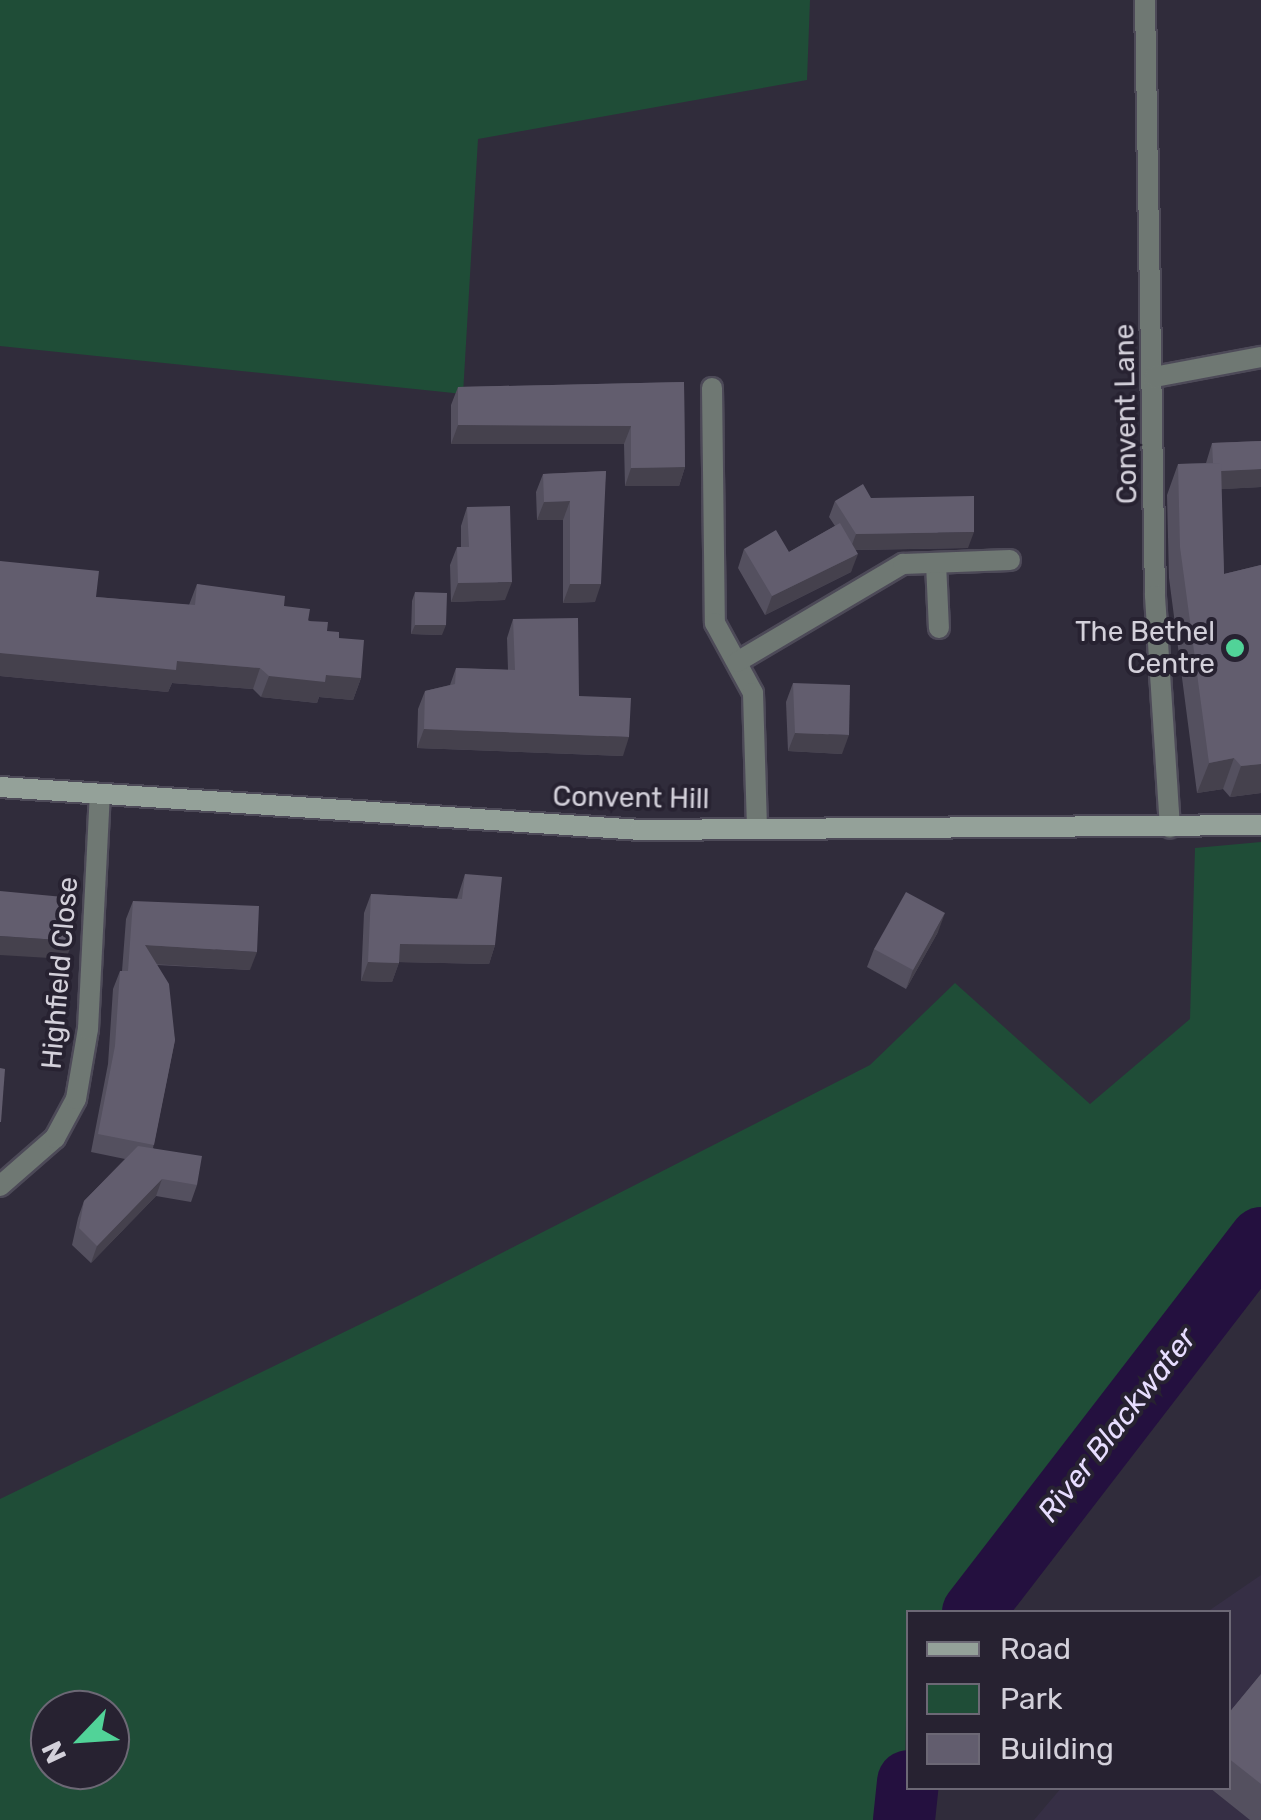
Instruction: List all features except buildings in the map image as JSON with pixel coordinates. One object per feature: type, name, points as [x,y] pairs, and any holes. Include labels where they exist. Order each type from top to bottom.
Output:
[{"type":"main road","name":"Convent Hill","points":[[0,787],[640,830],[1261,825]]},
{"type":"street","name":"Convent Lane","points":[[1145,0],[1155,596],[1170,828]]},
{"type":"street","points":[[1154,377],[1261,358]]},
{"type":"street","points":[[712,388],[715,622],[753,692],[757,827]]},
{"type":"street","points":[[736,662],[903,564],[1010,560]]},
{"type":"street","points":[[936,563],[939,628]]},
{"type":"street","name":"Highfield Close","points":[[0,1186],[54,1138],[76,1099],[88,1029],[100,794]]},
{"type":"shaded area","points":[[1261,1575],[1261,1820],[1034,1820],[1059,1790],[1231,1790],[1231,1610],[1210,1610]]},
{"type":"green space","points":[[0,0],[810,0],[807,80],[478,139],[463,394],[0,346]]},
{"type":"green space","points":[[1261,842],[1261,1238],[975,1610],[906,1610],[904,1820],[0,1820],[0,1499],[402,1304],[870,1065],[955,983],[1090,1104],[1190,1019],[1195,848]]},
{"type":"waterway","name":"River Blackwater","points":[[975,1610],[1261,1238]]},
{"type":"waterway","name":"River Blackwater","points":[[904,1820],[907,1790]]},
{"type":"place","name":"The Bethel Centre","points":[[1235,648]]}]
